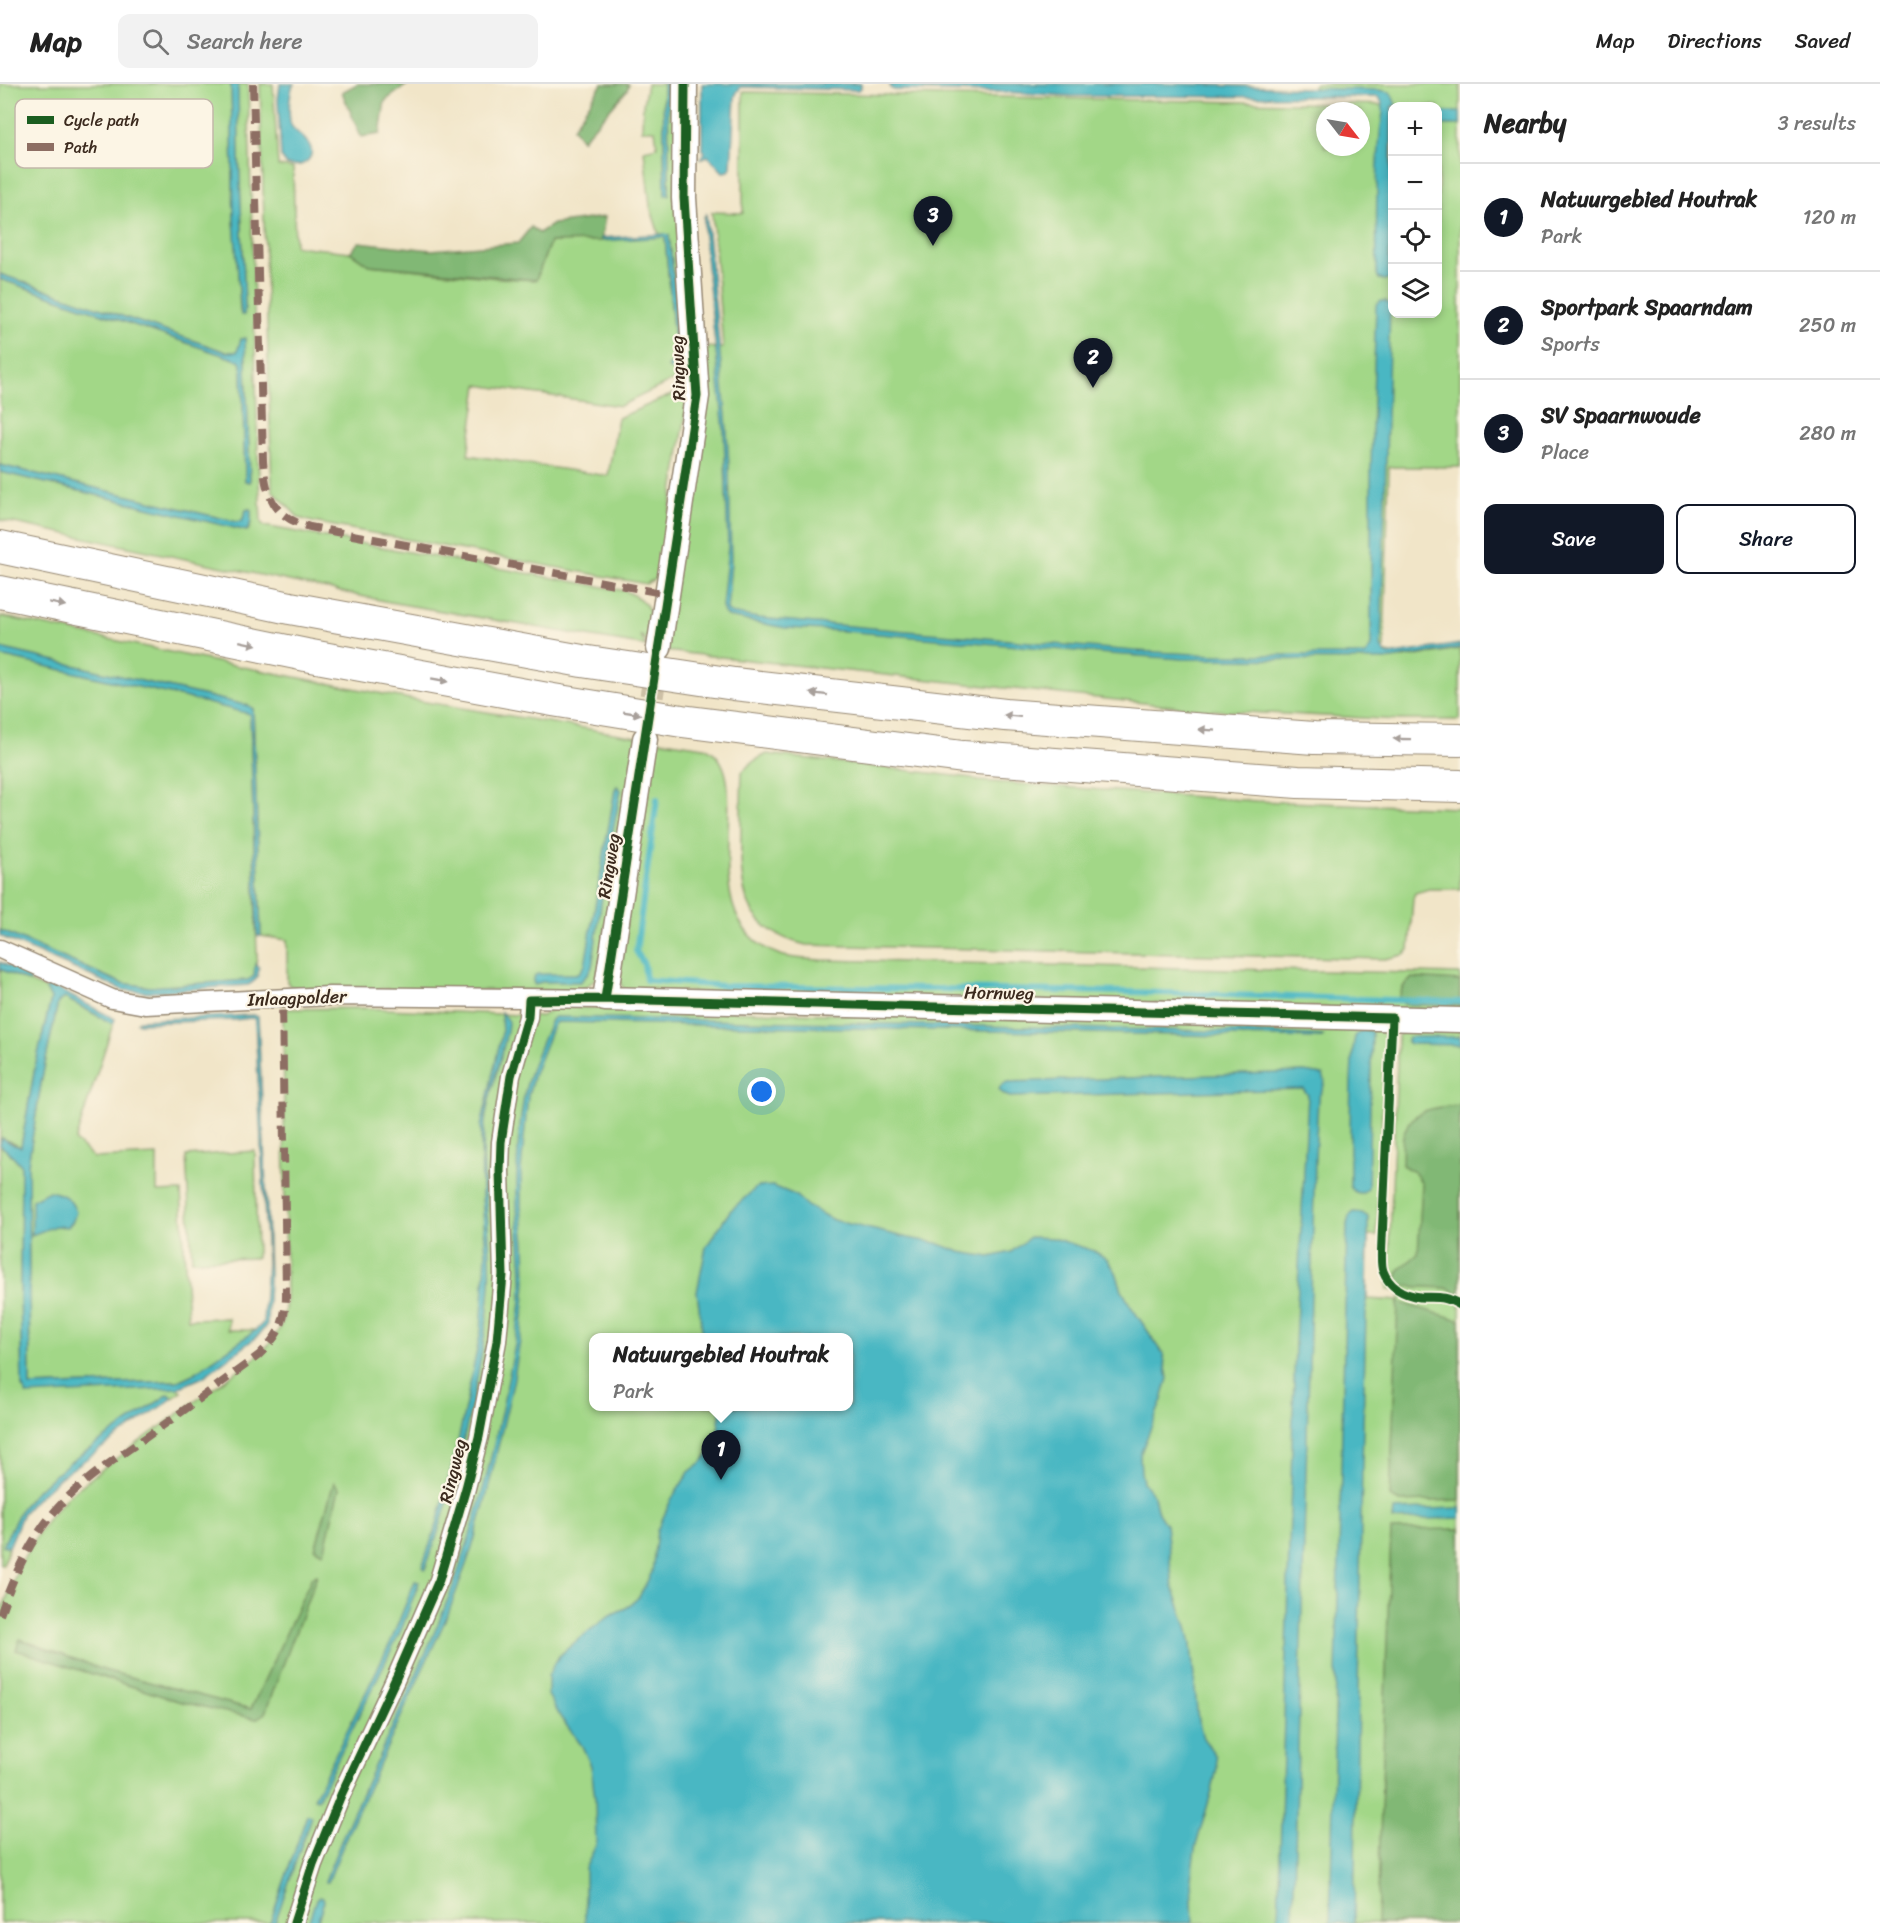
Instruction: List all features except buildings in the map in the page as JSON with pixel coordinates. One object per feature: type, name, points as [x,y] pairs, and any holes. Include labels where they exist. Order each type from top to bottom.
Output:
[{"type":"highway","points":[[0,547],[290,608],[582,661],[734,684],[1005,715],[1314,738],[1460,740]]},
{"type":"highway","points":[[0,592],[306,655],[682,721],[963,757],[1298,782],[1460,786]]},
{"type":"street","name":"Ringweg","points":[[659,648],[697,396],[684,198],[685,84]]},
{"type":"street","name":"Ringweg","points":[[605,999],[645,738]]},
{"type":"street","name":"Inlaagpolder","points":[[0,949],[112,999],[137,1004],[163,1005],[330,996],[530,1000],[605,999]]},
{"type":"street","name":"Hornweg","points":[[605,999],[1460,1020]]},
{"type":"street","name":"Ringweg","points":[[294,1923],[313,1864],[341,1795],[439,1580],[466,1488],[500,1323],[503,1275],[501,1142],[511,1076],[524,1034],[530,1000]]},
{"type":"green space","points":[[0,84],[231,84],[234,220],[240,311],[245,307],[238,84],[248,84],[261,522],[264,526],[626,591],[642,601],[649,612],[651,644],[640,635],[646,646],[389,602],[0,520],[0,472],[247,531],[251,522],[250,509],[246,510],[242,521],[237,522],[0,465],[0,412],[2,409],[0,405],[0,279],[240,361],[245,481],[250,482],[245,340],[241,339],[237,352],[226,352],[0,274]]},
{"type":"green space","points":[[260,84],[273,84],[278,166],[293,168],[295,246],[350,252],[369,265],[536,280],[550,242],[665,237],[675,351],[675,359],[668,367],[671,370],[682,356],[669,235],[659,234],[650,206],[644,150],[657,147],[655,130],[642,130],[647,84],[663,84],[665,194],[669,194],[668,84],[677,84],[687,367],[674,380],[620,406],[478,385],[468,455],[608,476],[618,418],[678,392],[688,401],[659,577],[646,584],[313,522],[299,518],[272,490]]},
{"type":"green space","points":[[357,84],[408,84],[385,101],[380,134],[361,137],[342,92]]},
{"type":"green space","points":[[602,84],[629,84],[627,90],[582,140],[573,128]]},
{"type":"green space","points":[[1314,84],[1460,84],[1460,467],[1389,467],[1384,652],[1403,658],[1460,649],[1460,720],[1401,720],[1208,710],[665,651],[704,347],[723,348],[712,212],[743,213],[743,92],[1316,103],[1316,156],[1370,156],[1370,105],[1388,105],[1388,318],[1442,318],[1442,102],[1394,102],[1393,97],[1312,89]]},
{"type":"green space","points":[[605,217],[601,241],[550,242],[536,280],[369,265],[350,252],[359,242],[431,250],[518,243],[531,227],[539,233],[553,224]]},
{"type":"green space","points":[[0,616],[222,663],[420,701],[638,737],[597,977],[579,991],[290,986],[287,982],[287,940],[261,936],[253,708],[0,648]]},
{"type":"green space","points":[[0,656],[250,714],[257,957],[254,976],[248,980],[150,987],[121,983],[0,930]]},
{"type":"green space","points":[[650,739],[704,747],[721,761],[728,785],[729,880],[735,911],[751,937],[780,955],[821,960],[1460,974],[1460,1011],[624,990],[619,980]]},
{"type":"green space","points":[[767,754],[972,778],[978,781],[1256,801],[1460,808],[1460,889],[1429,889],[1415,893],[1409,950],[1403,955],[1385,959],[806,945],[785,938],[769,929],[757,918],[744,890],[741,854],[742,772],[752,762]]},
{"type":"green space","points":[[0,969],[46,989],[51,999],[35,1067],[21,1147],[2,1138],[0,1141]]},
{"type":"green space","points":[[1412,978],[1460,981],[1460,1006],[1405,1005],[1398,999],[1403,987]]},
{"type":"green space","points":[[65,998],[113,1024],[75,1141],[94,1158],[157,1155],[157,1192],[181,1191],[188,1319],[228,1318],[228,1330],[256,1330],[193,1374],[178,1381],[30,1386],[28,1164],[42,1078],[58,1002]]},
{"type":"green space","points":[[563,1007],[1380,1028],[1385,1036],[1385,1044],[1377,1236],[1368,1236],[1367,1299],[1400,1301],[1400,1290],[1388,1289],[1398,1036],[1405,1028],[1460,1027],[1460,1923],[0,1923],[0,1615],[20,1564],[49,1517],[67,1497],[259,1355],[272,1341],[283,1320],[286,1293],[283,1009],[363,1008],[542,1016],[554,1008]]},
{"type":"green space","points":[[1460,1105],[1460,1294],[1446,1288],[1402,1286],[1397,1279],[1399,1270],[1418,1254],[1422,1183],[1414,1172],[1402,1165],[1404,1132],[1408,1124],[1420,1113],[1435,1108]]},
{"type":"green space","points":[[0,1145],[21,1165],[22,1387],[174,1387],[182,1392],[173,1398],[169,1394],[69,1463],[35,1492],[4,1545],[9,1547],[3,1565],[0,1564]]},
{"type":"green space","points":[[255,1151],[257,1258],[192,1260],[186,1156]]},
{"type":"green space","points":[[1398,1302],[1460,1320],[1460,1500],[1400,1502],[1390,1497]]},
{"type":"green space","points":[[334,1482],[339,1489],[324,1553],[315,1549]]},
{"type":"green space","points":[[1460,1529],[1460,1923],[1377,1923],[1391,1530]]},
{"type":"green space","points":[[317,1575],[265,1713],[256,1719],[178,1701],[16,1650],[20,1639],[104,1670],[251,1709],[312,1577]]},
{"type":"water","points":[[231,84],[238,84],[244,315],[241,315],[234,220]]},
{"type":"water","points":[[280,84],[294,84],[290,104],[291,125],[306,140],[311,149],[309,159],[299,165],[287,165],[281,157],[278,100]]},
{"type":"water","points":[[663,84],[668,84],[669,195],[665,195]]},
{"type":"water","points":[[702,84],[861,84],[861,88],[858,90],[741,87],[735,97],[731,167],[729,171],[723,172],[708,156],[700,159],[705,152],[702,149]]},
{"type":"water","points":[[890,84],[1166,84],[1390,92],[1395,102],[1388,102],[1388,278],[1379,279],[1377,274],[1377,185],[1383,109],[1378,97],[1071,96],[894,90],[890,88]]},
{"type":"water","points":[[1442,112],[1460,112],[1460,125],[1442,125]]},
{"type":"water","points":[[706,214],[726,415],[731,562],[727,610],[730,613],[758,618],[1133,651],[1216,655],[1366,655],[1371,646],[1371,466],[1376,305],[1381,301],[1386,301],[1390,318],[1381,647],[1388,655],[1460,644],[1460,648],[1386,660],[1183,659],[785,628],[728,617],[722,607],[728,547],[724,431],[704,217]]},
{"type":"water","points":[[669,235],[682,356],[679,366],[671,370],[668,367],[675,359],[675,351],[665,237],[601,241],[601,238]]},
{"type":"water","points":[[0,274],[226,352],[237,352],[241,339],[245,338],[250,482],[245,481],[240,361],[0,279]]},
{"type":"water","points":[[0,465],[237,522],[242,521],[246,510],[249,509],[251,510],[251,522],[247,531],[0,472]]},
{"type":"water","points":[[0,648],[249,706],[253,709],[261,936],[257,934],[250,714],[0,656]]},
{"type":"water","points":[[617,786],[621,790],[608,855],[592,967],[580,982],[541,982],[535,985],[533,982],[535,975],[576,974],[585,965]]},
{"type":"water","points":[[0,930],[121,983],[150,987],[248,980],[254,976],[255,964],[259,967],[258,974],[255,980],[248,985],[150,992],[123,990],[0,936]]},
{"type":"water","points":[[0,962],[33,977],[29,982],[0,969]]},
{"type":"water","points":[[50,985],[115,1019],[113,1024],[65,998],[58,1002],[42,1078],[28,1164],[30,1386],[178,1381],[193,1374],[263,1323],[267,1262],[255,1019],[137,1023],[139,1020],[254,1015],[258,1017],[269,1277],[267,1324],[259,1335],[203,1377],[178,1388],[27,1395],[22,1387],[21,1165],[0,1145],[2,1138],[21,1147],[35,1067],[51,999],[46,989]]},
{"type":"water","points":[[501,1012],[508,1020],[507,1030],[488,1104],[483,1150],[490,1247],[487,1322],[478,1376],[457,1465],[448,1500],[424,1569],[422,1567],[437,1524],[457,1447],[481,1330],[486,1255],[481,1126],[502,1033]]},
{"type":"water","points":[[554,1017],[1253,1032],[1323,1036],[1321,1038],[556,1022],[534,1074],[528,1096],[521,1170],[526,1282],[522,1329],[513,1383],[487,1494],[472,1548],[448,1614],[328,1882],[326,1882],[354,1810],[434,1635],[458,1573],[482,1493],[507,1385],[520,1308],[522,1272],[517,1178],[522,1110],[532,1067]]},
{"type":"water","points":[[1369,1030],[1372,1033],[1368,1189],[1361,1193],[1354,1191],[1350,1186],[1352,1060],[1356,1035],[1361,1031]]},
{"type":"water","points":[[1410,1037],[1460,1037],[1460,1045],[1410,1044],[1407,1039]]},
{"type":"water","points":[[1304,1072],[1323,1075],[1325,1081],[1318,1099],[1315,1159],[1293,1923],[1278,1923],[1295,1344],[1308,1095],[1303,1089],[1010,1097],[999,1090],[1001,1085],[1007,1082]]},
{"type":"water","points":[[773,1186],[795,1195],[807,1206],[833,1220],[937,1243],[960,1252],[990,1257],[1011,1252],[1030,1237],[1053,1238],[1094,1251],[1107,1259],[1116,1272],[1130,1305],[1163,1353],[1168,1378],[1162,1400],[1140,1455],[1141,1472],[1143,1482],[1154,1496],[1158,1513],[1166,1525],[1173,1587],[1187,1626],[1191,1645],[1198,1721],[1203,1738],[1216,1756],[1217,1768],[1195,1849],[1191,1878],[1193,1923],[585,1923],[585,1869],[596,1845],[595,1798],[591,1766],[582,1746],[561,1718],[548,1695],[548,1676],[559,1656],[610,1615],[626,1608],[639,1597],[652,1572],[657,1531],[671,1500],[689,1472],[702,1462],[716,1445],[720,1411],[853,1411],[853,1333],[702,1333],[697,1292],[706,1247],[730,1211],[757,1187]]},
{"type":"water","points":[[49,1191],[63,1195],[72,1203],[76,1212],[73,1221],[68,1227],[55,1226],[32,1235],[32,1200]]},
{"type":"water","points":[[1354,1212],[1368,1217],[1368,1236],[1354,1923],[1330,1923],[1347,1224],[1349,1216]]},
{"type":"water","points":[[169,1394],[173,1398],[62,1476],[36,1499],[23,1513],[9,1547],[3,1545],[22,1507],[35,1492],[69,1463]]},
{"type":"water","points":[[1460,1508],[1460,1518],[1393,1520],[1394,1510]]},
{"type":"water","points":[[415,1581],[419,1582],[402,1628],[318,1799],[314,1798],[391,1641]]},
{"type":"water","points":[[307,1815],[311,1816],[275,1923],[270,1923]]},
{"type":"water","points":[[319,1896],[323,1897],[324,1901],[317,1923],[308,1923],[316,1899]]},
{"type":"waterway","points":[[657,799],[636,951],[644,964],[646,980],[725,986],[1131,992],[1460,1002]]},
{"type":"tunnel","points":[[646,732],[658,656]]},
{"type":"marked path","points":[[253,84],[263,461],[269,495],[280,511],[297,523],[310,527],[667,594]]},
{"type":"marked path","points":[[0,1615],[27,1552],[60,1505],[96,1473],[259,1355],[272,1341],[280,1327],[285,1312],[286,1293],[282,998]]},
{"type":"cycle path","points":[[605,999],[697,396],[684,198],[685,84]]},
{"type":"cycle path","points":[[294,1923],[313,1864],[341,1795],[439,1580],[479,1437],[497,1341],[503,1275],[501,1142],[511,1076],[528,1017],[529,1000],[605,999],[1392,1018],[1382,1268],[1389,1282],[1403,1292],[1420,1297],[1445,1298],[1460,1305]]},
{"type":"place","name":"SV Spaarnwoude","points":[[933,246]]},
{"type":"place","name":"Sportpark Spaarndam","points":[[1093,388]]},
{"type":"place","name":"Natuurgebied Houtrak","points":[[721,1480]]}]
